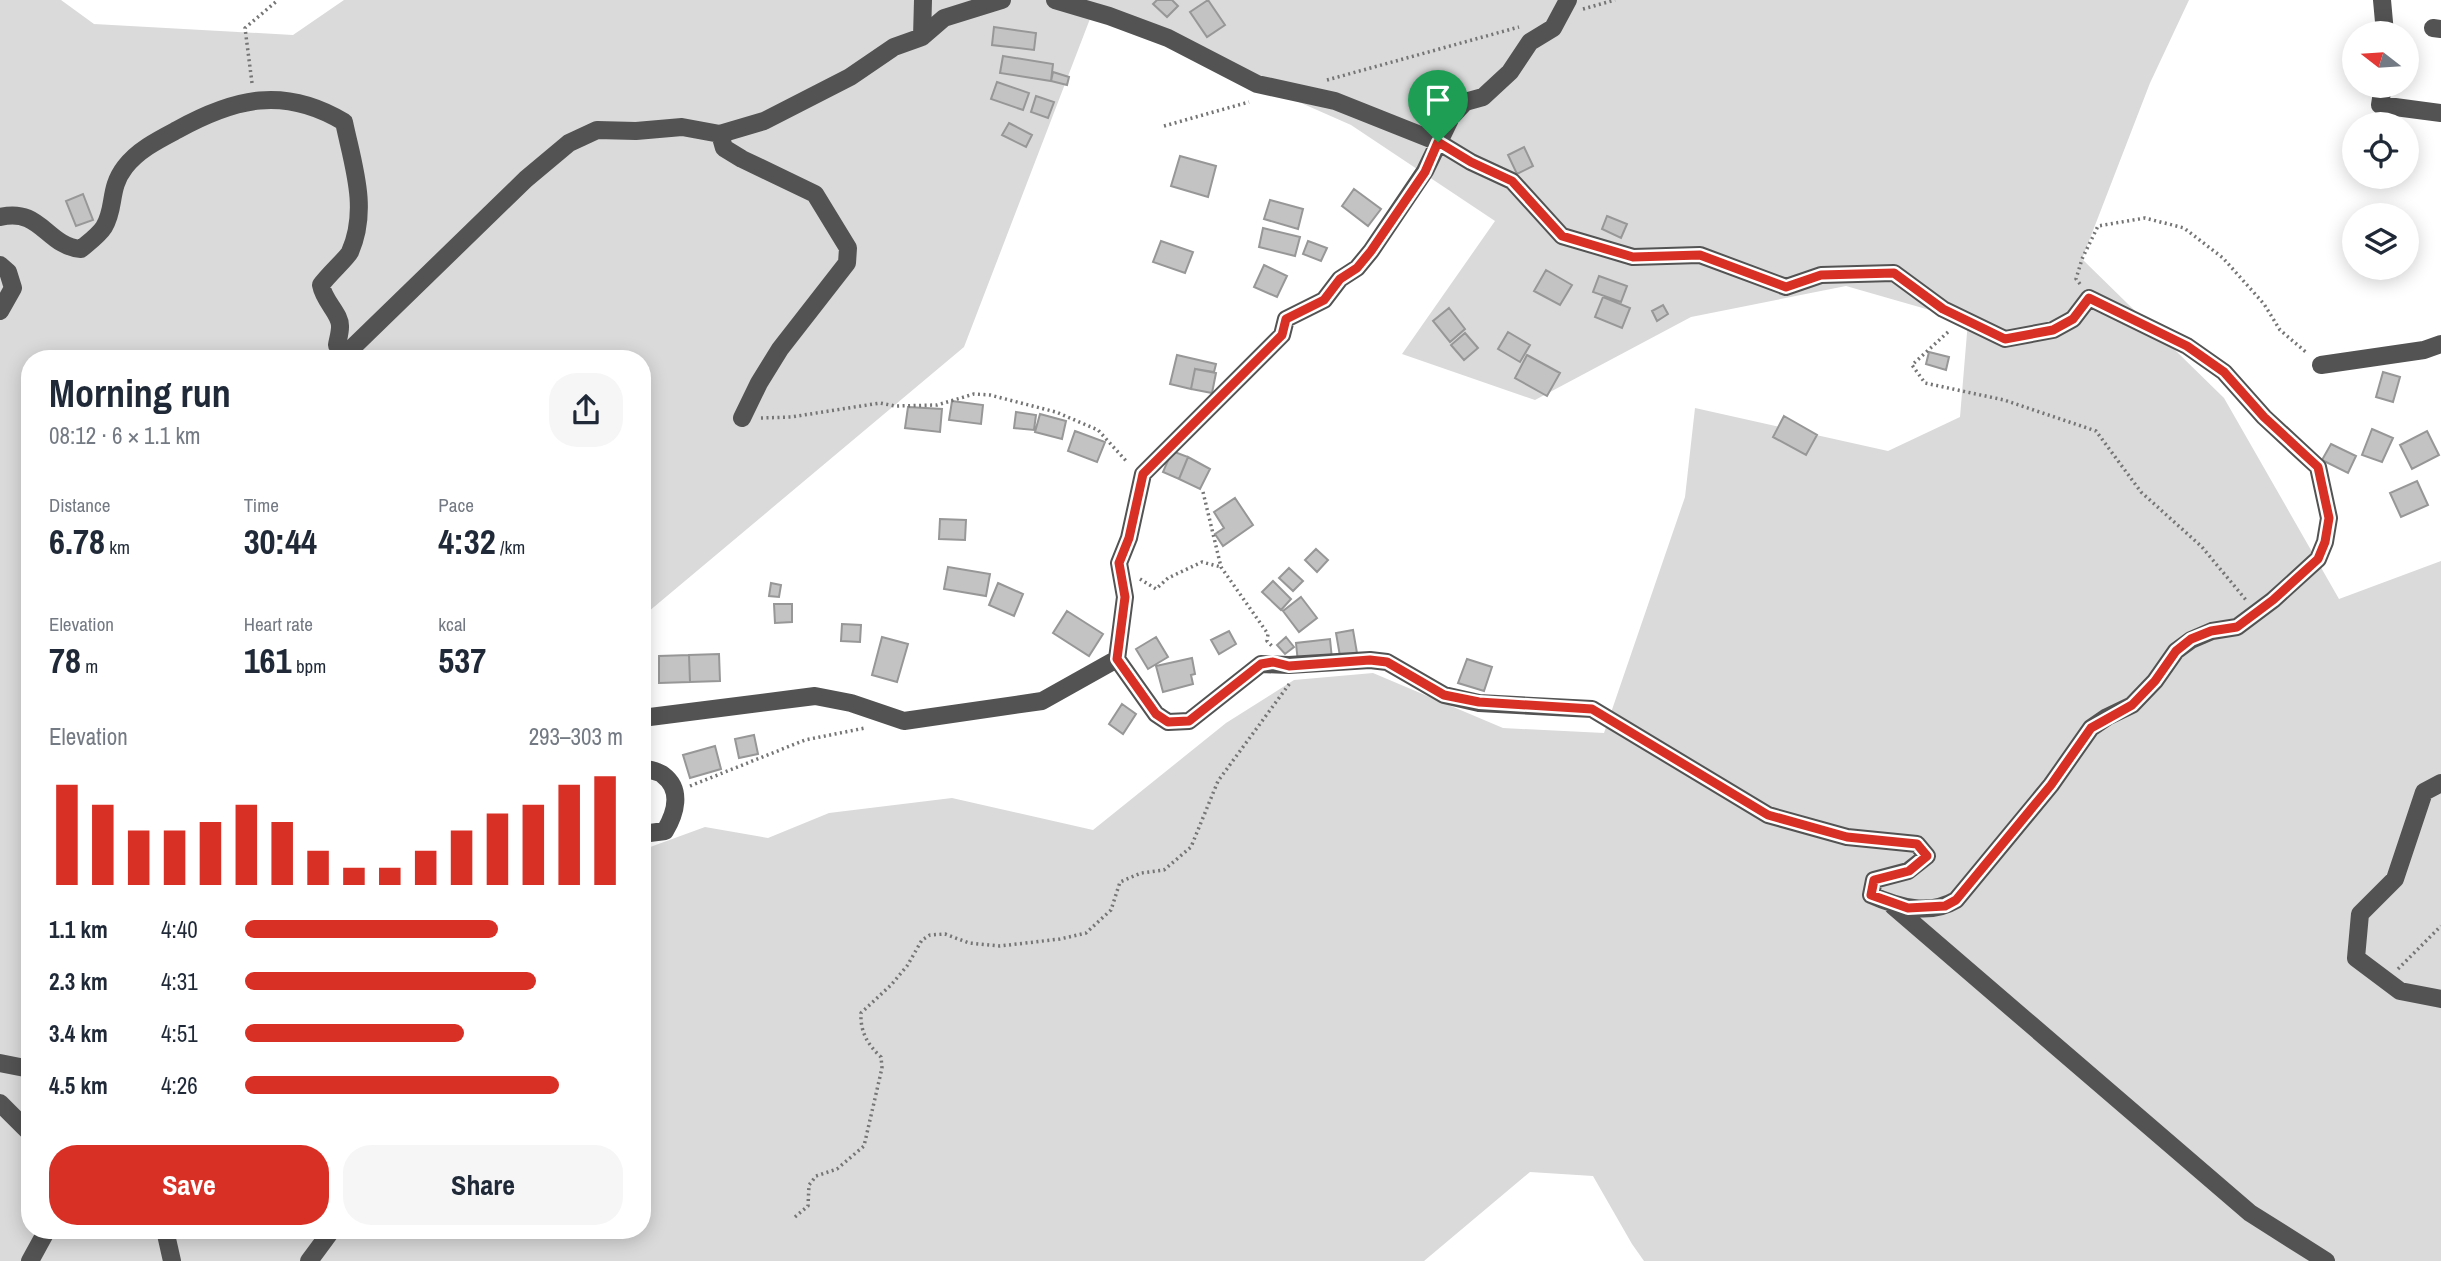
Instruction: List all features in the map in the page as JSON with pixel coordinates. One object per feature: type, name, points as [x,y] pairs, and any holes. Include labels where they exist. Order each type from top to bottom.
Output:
[{"type":"street","points":[[922,37],[923,0]]},
{"type":"street","points":[[0,217],[20,215],[36,220],[68,248],[81,249],[104,228],[111,209],[113,184],[126,165],[148,145],[206,114],[254,99],[292,100],[344,122],[360,194],[356,232],[349,255],[332,269],[321,285],[324,299],[338,317],[340,327],[337,345],[342,350],[352,348],[527,179],[569,143],[597,130],[636,131],[682,127],[720,134],[764,121],[850,76],[894,47],[922,37],[944,18],[1002,0]]},
{"type":"street","points":[[1055,0],[1168,37],[1257,83],[1335,101],[1438,142],[1471,162],[1512,181],[1562,236],[1633,257],[1700,255],[1786,287],[1821,275],[1894,273],[1943,309],[2005,339],[2053,330],[2073,319],[2089,298],[2187,346],[2224,372],[2264,417],[2318,467],[2329,518],[2325,542],[2318,559],[2237,627],[2211,631],[2191,639],[2176,651],[2155,681],[2132,705],[2091,728],[2051,785],[1956,900],[1945,906],[1908,908],[1871,895],[1874,880],[1909,871],[1927,856],[1917,844],[1847,837],[1768,815],[1592,709],[1479,702],[1444,695],[1387,662],[1370,660],[1289,666],[1273,662],[1261,664],[1189,721],[1168,722],[1156,714],[1117,659],[1125,597],[1119,563],[1129,538],[1143,474],[1282,335],[1286,319],[1324,300],[1340,279],[1364,260],[1425,172],[1438,142],[1451,117],[1465,102],[1483,97],[1510,72],[1530,42],[1553,28],[1572,6]]},
{"type":"street","points":[[2382,0],[2384,21]]},
{"type":"street","points":[[2381,98],[2380,105],[2441,113]]},
{"type":"street","points":[[720,134],[724,148],[815,194],[848,248],[847,263],[780,349],[758,383],[742,418]]},
{"type":"street","points":[[0,265],[8,272],[13,288],[0,311]]},
{"type":"street","points":[[2321,365],[2424,350],[2441,344]]},
{"type":"street","points":[[651,717],[815,696],[851,703],[904,721],[1042,701],[1117,659]]},
{"type":"street","points":[[651,771],[663,775],[675,792],[674,816],[665,831],[651,833]]},
{"type":"street","points":[[2441,783],[2424,792],[2395,879],[2360,914],[2356,958],[2400,991],[2441,999]]},
{"type":"street","points":[[1887,902],[2250,1213],[2326,1261]]},
{"type":"street","points":[[0,1063],[21,1067]]},
{"type":"street","points":[[0,1103],[21,1124]]},
{"type":"street","points":[[30,1261],[42,1239]]},
{"type":"street","points":[[168,1239],[172,1261]]},
{"type":"street","points":[[309,1261],[325,1239]]},
{"type":"path","points":[[254,99],[245,28],[278,0]]},
{"type":"path","points":[[1572,6],[1615,0]]},
{"type":"path","points":[[1323,81],[1522,26]]},
{"type":"path","points":[[1164,126],[1256,100]]},
{"type":"path","points":[[2089,298],[2076,279],[2082,259],[2098,226],[2145,219],[2183,228],[2223,258],[2264,304],[2280,330],[2321,365]]},
{"type":"path","points":[[1968,321],[1941,336],[1912,365],[1925,383],[2004,400],[2096,431],[2141,492],[2202,547],[2256,612]]},
{"type":"path","points":[[742,418],[791,417],[880,403],[895,406],[937,405],[974,394],[990,395],[1056,412],[1098,430],[1122,458],[1143,474]]},
{"type":"path","points":[[795,1217],[808,1206],[810,1185],[816,1176],[837,1169],[864,1146],[882,1068],[881,1057],[869,1046],[861,1023],[861,1013],[908,966],[922,940],[930,935],[945,934],[969,943],[1000,946],[1087,933],[1111,910],[1120,882],[1141,873],[1164,870],[1191,847],[1218,781],[1279,696],[1291,685],[1289,666],[1267,641],[1268,634],[1221,567],[1203,492]]},
{"type":"path","points":[[1119,563],[1148,586],[1156,589],[1168,578],[1202,562],[1221,567]]},
{"type":"path","points":[[675,792],[805,740],[904,721]]},
{"type":"path","points":[[2386,980],[2441,926]]},
{"type":"shaded area","points":[[0,0],[61,0],[94,24],[293,35],[344,0],[2189,0],[2150,83],[2082,259],[2224,398],[2339,599],[2441,561],[2441,1261],[1644,1261],[1593,1176],[1530,1172],[1424,1261],[0,1261]],"holes":[[[1093,11],[1351,125],[1495,221],[1402,354],[1535,400],[1691,317],[1846,286],[1968,321],[1960,417],[1888,451],[1695,408],[1685,497],[1604,733],[1503,728],[1373,673],[1294,680],[1226,723],[1093,830],[952,798],[829,813],[768,838],[705,827],[651,847],[651,1239],[21,1239],[21,350],[651,350],[651,609],[964,347]]]},
{"type":"building","points":[[1157,0],[1172,0],[1178,6],[1167,17],[1153,4]]},
{"type":"building","points":[[1208,0],[1225,25],[1207,37],[1190,12]]},
{"type":"building","points":[[994,27],[1036,33],[1034,50],[992,45]]},
{"type":"building","points":[[1003,56],[1053,64],[1051,81],[1000,73]]},
{"type":"building","points":[[1053,72],[1069,77],[1067,85],[1051,81]]},
{"type":"building","points":[[997,82],[1029,93],[1023,110],[991,99]]},
{"type":"building","points":[[1036,96],[1054,102],[1048,118],[1031,112]]},
{"type":"building","points":[[1009,123],[1032,135],[1026,147],[1002,135]]},
{"type":"building","points":[[1524,147],[1533,166],[1517,174],[1508,155]]},
{"type":"building","points":[[1180,156],[1216,166],[1208,197],[1171,186]]},
{"type":"building","points":[[1354,189],[1381,209],[1368,226],[1342,206]]},
{"type":"building","points":[[83,194],[93,220],[76,226],[66,201]]},
{"type":"building","points":[[1270,200],[1303,209],[1298,229],[1264,219]]},
{"type":"building","points":[[1607,216],[1627,224],[1621,238],[1602,229]]},
{"type":"building","points":[[1263,228],[1300,237],[1295,256],[1259,247]]},
{"type":"building","points":[[1161,241],[1193,252],[1185,273],[1153,262]]},
{"type":"building","points":[[1308,241],[1327,248],[1321,261],[1303,254]]},
{"type":"building","points":[[1264,265],[1287,276],[1277,297],[1254,287]]},
{"type":"building","points":[[1546,270],[1572,285],[1560,305],[1534,291]]},
{"type":"building","points":[[1599,276],[1627,286],[1621,302],[1593,292]]},
{"type":"building","points":[[1603,297],[1630,308],[1622,328],[1595,317]]},
{"type":"building","points":[[1663,305],[1668,314],[1657,321],[1652,311]]},
{"type":"building","points":[[1449,308],[1465,329],[1450,342],[1433,321]]},
{"type":"building","points":[[1508,332],[1530,345],[1520,362],[1498,349]]},
{"type":"building","points":[[1465,333],[1478,348],[1464,360],[1451,345]]},
{"type":"building","points":[[1929,352],[1949,357],[1946,370],[1926,364]]},
{"type":"building","points":[[1177,355],[1216,364],[1214,372],[1195,369],[1191,389],[1170,384]]},
{"type":"building","points":[[1527,355],[1560,373],[1547,396],[1515,378]]},
{"type":"building","points":[[1195,369],[1216,373],[1212,393],[1191,389]]},
{"type":"building","points":[[2383,372],[2400,377],[2393,402],[2376,397]]},
{"type":"building","points":[[952,401],[983,405],[981,424],[949,420]]},
{"type":"building","points":[[908,407],[942,409],[940,432],[905,428]]},
{"type":"building","points":[[1016,412],[1036,415],[1034,430],[1014,428]]},
{"type":"building","points":[[1040,414],[1066,421],[1062,439],[1035,432]]},
{"type":"building","points":[[1784,416],[1817,435],[1806,455],[1773,437]]},
{"type":"building","points":[[2372,429],[2393,438],[2382,462],[2362,455]]},
{"type":"building","points":[[1075,431],[1105,442],[1097,462],[1068,451]]},
{"type":"building","points":[[2427,431],[2439,455],[2412,469],[2400,445]]},
{"type":"building","points":[[2331,444],[2356,456],[2348,473],[2322,460]]},
{"type":"building","points":[[1172,451],[1188,457],[1179,479],[1163,472]]},
{"type":"building","points":[[1188,457],[1210,469],[1200,489],[1179,479]]},
{"type":"building","points":[[2417,481],[2428,505],[2401,517],[2390,493]]},
{"type":"building","points":[[1235,498],[1253,525],[1223,546],[1215,534],[1224,528],[1214,512]]},
{"type":"building","points":[[940,519],[966,520],[965,540],[939,539]]},
{"type":"building","points":[[1316,549],[1328,560],[1317,572],[1305,560]]},
{"type":"building","points":[[948,567],[990,574],[986,596],[944,589]]},
{"type":"building","points":[[1289,568],[1303,581],[1293,591],[1279,578]]},
{"type":"building","points":[[1273,581],[1291,599],[1281,610],[1262,592]]},
{"type":"building","points":[[771,583],[781,585],[779,597],[769,596]]},
{"type":"building","points":[[998,583],[1023,594],[1014,616],[989,605]]},
{"type":"building","points":[[1301,597],[1317,618],[1299,632],[1283,611]]},
{"type":"building","points":[[774,604],[792,604],[792,622],[775,623]]},
{"type":"building","points":[[1067,611],[1103,634],[1089,656],[1053,633]]},
{"type":"building","points":[[842,624],[861,625],[860,642],[841,641]]},
{"type":"building","points":[[1353,630],[1357,653],[1340,656],[1336,633]]},
{"type":"building","points":[[1229,631],[1236,644],[1219,654],[1211,640]]},
{"type":"building","points":[[882,637],[908,644],[897,682],[872,675]]},
{"type":"building","points":[[1156,637],[1168,657],[1148,669],[1136,649]]},
{"type":"building","points":[[1286,637],[1294,647],[1285,654],[1277,645]]},
{"type":"building","points":[[1330,639],[1332,659],[1298,663],[1296,643]]},
{"type":"building","points":[[719,654],[720,681],[690,682],[689,655]]},
{"type":"building","points":[[689,655],[690,682],[659,683],[659,656]]},
{"type":"building","points":[[1192,658],[1195,674],[1191,675],[1193,684],[1163,692],[1156,666]]},
{"type":"building","points":[[1467,659],[1492,667],[1484,691],[1458,683]]},
{"type":"building","points":[[1122,704],[1136,714],[1123,734],[1109,724]]},
{"type":"building","points":[[754,735],[758,754],[739,758],[735,739]]},
{"type":"building","points":[[715,746],[721,769],[690,778],[683,755]]},
{"type":"route","points":[[1438,142],[1471,162],[1512,181],[1562,236],[1633,257],[1700,255],[1786,287],[1821,275],[1894,273],[1943,309],[2005,339],[2053,330],[2073,319],[2089,298],[2187,346],[2224,372],[2264,417],[2318,467],[2329,518],[2325,542],[2318,559],[2273,600],[2237,627],[2211,631],[2191,639],[2176,651],[2155,681],[2132,705],[2091,728],[2051,785],[1956,900],[1945,906],[1932,908],[1908,908],[1871,895],[1874,880],[1909,871],[1927,856],[1917,844],[1847,837],[1768,815],[1592,709],[1479,702],[1444,695],[1387,662],[1370,660],[1289,666],[1273,662],[1261,664],[1189,721],[1168,722],[1156,714],[1117,659],[1125,597],[1119,563],[1129,538],[1143,474],[1282,335],[1286,319],[1324,300],[1340,279],[1357,268],[1425,172],[1438,142]]}]
